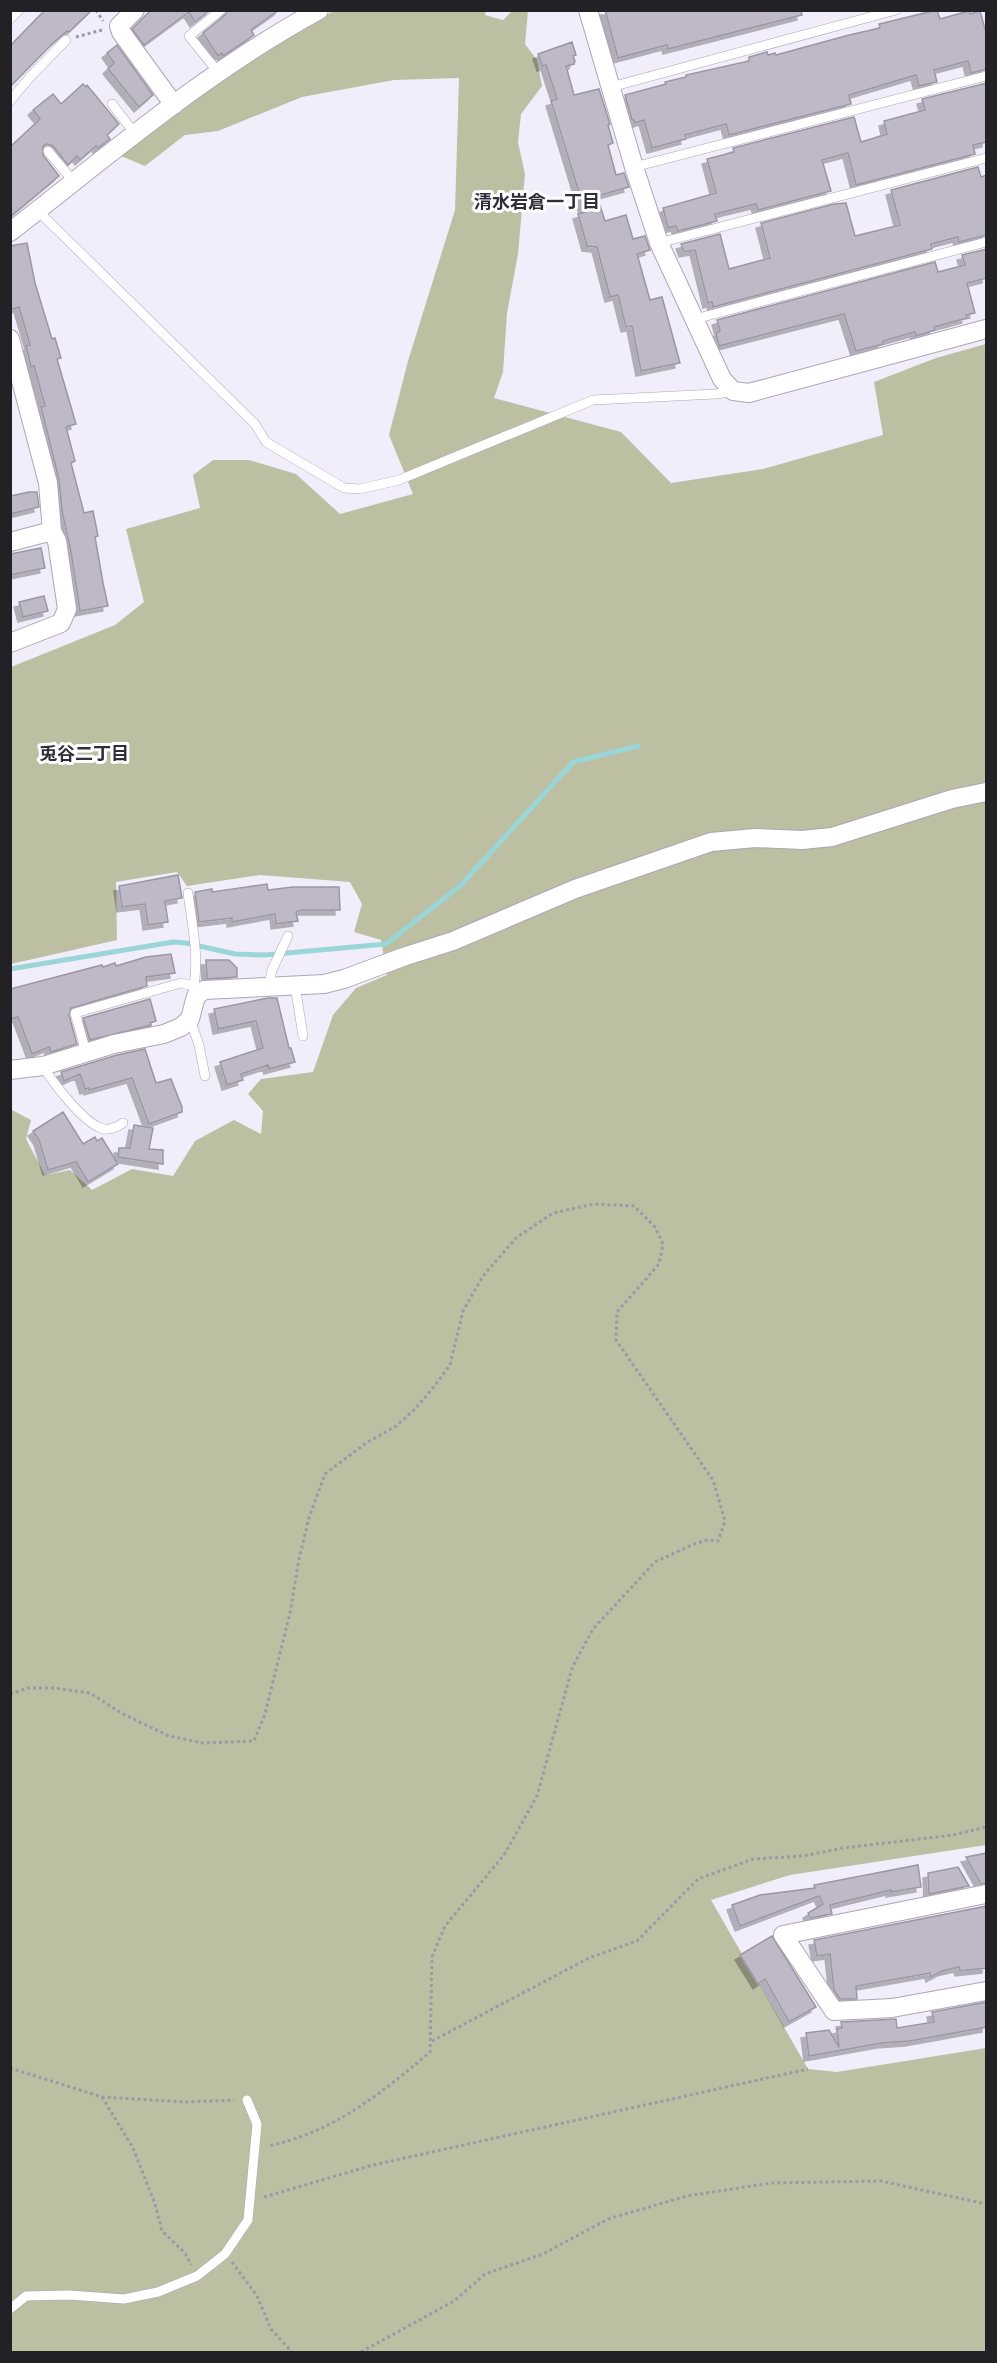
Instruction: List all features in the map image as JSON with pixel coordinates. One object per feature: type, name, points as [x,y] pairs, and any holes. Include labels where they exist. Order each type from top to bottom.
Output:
[{"type":"street","points":[[108,26],[135,10]]},
{"type":"street","points":[[10,232],[218,72],[270,37],[319,10]]},
{"type":"street","points":[[588,10],[659,243],[722,379],[733,391],[748,393],[987,329]]},
{"type":"street","points":[[108,26],[121,32],[174,105]]},
{"type":"street","points":[[10,339],[48,483],[52,531],[57,541],[67,609],[61,623],[10,643]]},
{"type":"street","points":[[10,542],[52,531]]},
{"type":"street","points":[[10,1070],[43,1066],[114,1044],[164,1034],[181,1027],[190,1019],[197,989],[324,984],[344,980],[403,957],[453,942],[575,889],[711,842],[755,838],[802,840],[832,837],[952,799],[987,792]]},
{"type":"street","points":[[987,1894],[783,1935],[834,2011],[892,2008],[987,1991]]},
{"type":"lane","points":[[10,19],[19,10]]},
{"type":"lane","points":[[218,72],[189,36],[221,10]]},
{"type":"lane","points":[[611,87],[896,10]]},
{"type":"lane","points":[[10,101],[66,40]]},
{"type":"lane","points":[[634,166],[987,76]]},
{"type":"lane","points":[[111,104],[136,135]]},
{"type":"lane","points":[[48,151],[74,182]]},
{"type":"lane","points":[[659,243],[987,158]]},
{"type":"lane","points":[[38,211],[255,424],[266,442],[344,488],[360,489],[399,480],[593,400],[733,391]]},
{"type":"lane","points":[[695,320],[987,242]]},
{"type":"lane","points":[[86,1052],[75,1013],[181,983],[197,989],[196,952],[188,893]]},
{"type":"lane","points":[[269,985],[275,961],[288,936]]},
{"type":"lane","points":[[295,985],[303,1036]]},
{"type":"lane","points":[[190,1019],[199,1045],[205,1076]]},
{"type":"lane","points":[[43,1066],[52,1081],[71,1103],[95,1124],[102,1129],[116,1128],[123,1124]]},
{"type":"lane","points":[[10,2309],[26,2296],[69,2295],[124,2299],[158,2292],[196,2276],[225,2254],[248,2220],[256,2124],[248,2100]]},
{"type":"path","points":[[66,40],[108,26],[96,10]]},
{"type":"path","points":[[10,1694],[28,1688],[54,1688],[90,1693],[121,1713],[169,1736],[203,1743],[254,1741],[265,1714],[290,1613],[309,1518],[325,1474],[366,1443],[396,1426],[433,1388],[450,1365],[463,1311],[483,1276],[516,1238],[553,1213],[594,1204],[634,1206],[655,1227],[663,1244],[659,1264],[617,1312],[615,1340],[713,1480],[724,1521],[718,1540],[707,1540],[694,1544],[655,1562],[593,1629],[572,1668],[537,1796],[504,1855],[445,1926],[432,1957],[430,2052],[386,2091],[353,2113],[283,2143],[255,2149]]},
{"type":"path","points":[[432,2041],[589,1958],[637,1941],[698,1879],[753,1859],[803,1856],[843,1848],[953,1835],[987,1827]]},
{"type":"path","points":[[10,2068],[102,2097],[184,2102],[248,2100]]},
{"type":"path","points":[[248,2220],[264,2196],[373,2165],[808,2069]]},
{"type":"path","points":[[102,2097],[133,2148],[155,2204],[162,2231],[184,2253],[196,2276]]},
{"type":"path","points":[[361,2352],[454,2301],[485,2274],[543,2254],[608,2219],[687,2196],[771,2183],[881,2181],[987,2204]]},
{"type":"path","points":[[225,2254],[256,2296],[271,2329],[292,2352]]},
{"type":"green space","points":[[334,11],[486,11],[485,15],[503,20],[512,11],[528,11],[525,44],[537,60],[542,86],[521,114],[518,142],[525,174],[518,254],[507,313],[503,372],[494,398],[621,432],[671,483],[763,469],[883,435],[874,382],[936,358],[986,344],[986,1845],[790,1875],[711,1900],[808,2069],[837,2072],[986,2048],[986,2352],[11,2352],[10,1107],[31,1120],[26,1139],[45,1175],[70,1170],[92,1190],[132,1169],[173,1176],[195,1141],[234,1120],[261,1134],[263,1111],[248,1094],[261,1079],[313,1072],[333,1015],[356,988],[387,975],[381,940],[354,932],[362,904],[350,882],[260,875],[187,886],[177,872],[116,882],[117,940],[11,964],[11,667],[115,625],[144,602],[126,529],[200,508],[193,475],[213,460],[249,460],[296,474],[340,514],[413,494],[389,435],[408,361],[455,210],[459,78],[394,80],[302,97],[218,131],[185,135],[145,166],[121,156],[251,61]]},
{"type":"building","points":[[45,10],[92,10],[69,32],[67,31],[52,44],[10,87],[10,46]]},
{"type":"building","points":[[151,10],[210,10],[195,22],[189,12],[144,45],[132,29]]},
{"type":"building","points":[[228,10],[279,10],[251,30],[254,35],[223,56],[222,53],[218,56],[203,33]]},
{"type":"building","points":[[605,10],[801,10],[802,15],[668,49],[667,45],[618,58]]},
{"type":"building","points":[[937,10],[940,19],[969,11],[970,14],[980,11],[987,36],[987,69],[971,73],[968,61],[934,70],[937,82],[919,86],[916,75],[849,95],[851,104],[729,135],[726,124],[685,135],[686,139],[652,148],[644,120],[635,123],[632,120],[625,95],[666,84],[665,82],[686,77],[686,75],[749,61],[749,57],[767,52],[768,55],[775,53],[776,55],[880,28],[879,24]]},
{"type":"building","points":[[572,42],[576,55],[573,56],[575,61],[574,64],[566,66],[574,95],[599,89],[610,124],[608,125],[613,143],[608,145],[616,175],[624,173],[629,187],[597,196],[605,221],[626,215],[633,239],[645,236],[650,250],[637,254],[650,300],[662,297],[680,363],[641,371],[632,326],[626,327],[618,295],[610,297],[597,247],[587,246],[578,214],[585,212],[551,101],[557,99],[546,65],[542,66],[538,54]]},
{"type":"building","points":[[117,45],[153,95],[139,107],[108,69],[114,63],[107,53]]},
{"type":"building","points":[[987,83],[987,142],[973,145],[975,154],[856,185],[848,153],[822,160],[831,191],[758,210],[756,204],[715,214],[717,221],[678,231],[676,226],[668,228],[663,208],[716,193],[707,159],[734,152],[733,148],[854,117],[861,142],[887,134],[884,121],[925,110],[922,99]]},
{"type":"building","points":[[83,84],[86,87],[87,85],[119,124],[107,135],[110,139],[98,148],[96,146],[80,160],[77,156],[68,165],[53,146],[47,144],[43,146],[43,155],[59,176],[10,217],[10,147],[40,119],[33,110],[53,94],[61,104]]},
{"type":"building","points":[[978,167],[981,177],[987,175],[987,235],[959,242],[958,237],[931,244],[932,249],[713,307],[712,302],[708,303],[695,250],[684,252],[681,244],[720,234],[729,269],[770,258],[761,223],[834,204],[846,203],[855,236],[900,225],[891,190]]},
{"type":"building","points":[[27,243],[35,283],[52,339],[55,338],[61,358],[57,359],[76,424],[66,427],[75,461],[71,463],[84,513],[93,511],[98,536],[95,537],[108,606],[80,611],[62,511],[59,480],[41,407],[45,406],[34,366],[31,367],[26,346],[30,345],[19,307],[10,310],[10,246]]},
{"type":"building","points":[[987,249],[987,278],[967,283],[975,313],[966,315],[967,318],[934,327],[935,330],[916,336],[915,332],[856,351],[844,314],[719,346],[716,333],[720,331],[717,320],[935,262],[938,272],[965,265],[962,255]]},
{"type":"building","points":[[37,492],[39,507],[10,514],[10,496]]},
{"type":"building","points":[[41,548],[45,568],[10,575],[10,554]]},
{"type":"building","points":[[44,596],[48,611],[23,617],[19,602]]},
{"type":"building","points":[[178,875],[182,898],[165,901],[168,922],[148,925],[145,904],[122,907],[119,886]]},
{"type":"building","points":[[267,884],[268,890],[293,887],[339,887],[340,910],[301,910],[296,912],[298,921],[276,924],[275,914],[232,922],[232,918],[199,922],[195,892],[212,889],[212,892]]},
{"type":"building","points":[[171,954],[175,973],[146,977],[147,986],[71,1008],[69,1015],[77,1044],[51,1052],[49,1047],[32,1054],[18,1017],[10,1019],[10,989],[102,965],[103,967],[115,963],[116,966],[146,957]]},
{"type":"building","points":[[206,960],[229,960],[237,968],[237,977],[207,979]]},
{"type":"building","points":[[277,998],[289,1048],[291,1048],[295,1062],[269,1069],[268,1065],[241,1074],[243,1080],[227,1085],[220,1062],[263,1048],[256,1021],[218,1029],[214,1009]]},
{"type":"building","points":[[150,999],[156,1021],[150,1023],[151,1025],[90,1040],[83,1018]]},
{"type":"building","points":[[145,1049],[156,1083],[171,1079],[182,1107],[182,1112],[149,1124],[132,1078],[89,1090],[89,1088],[85,1089],[80,1074],[64,1081],[61,1072],[117,1055]]},
{"type":"building","points":[[63,1112],[83,1144],[95,1137],[97,1141],[102,1138],[118,1164],[88,1182],[76,1162],[48,1170],[39,1140],[33,1131]]},
{"type":"building","points":[[134,1125],[153,1128],[149,1149],[163,1150],[163,1164],[118,1157],[119,1148],[130,1148]]},
{"type":"building","points":[[987,1853],[987,1883],[981,1884],[966,1857]]},
{"type":"building","points":[[918,1865],[921,1887],[891,1892],[891,1890],[830,1905],[832,1914],[810,1918],[808,1913],[823,1904],[819,1896],[740,1926],[732,1905],[760,1895],[815,1888],[814,1885]]},
{"type":"building","points":[[958,1867],[969,1886],[929,1894],[928,1873]]},
{"type":"building","points":[[987,1906],[987,1968],[960,1971],[959,1967],[942,1971],[931,1977],[930,1973],[856,1986],[857,1999],[840,1999],[834,1990],[830,1954],[817,1956],[814,1940]]},
{"type":"building","points":[[772,1936],[816,2007],[789,2022],[765,1979],[758,1984],[740,1955]]},
{"type":"building","points":[[987,2002],[987,2027],[809,2056],[806,2033],[829,2030],[839,2047],[837,2029],[842,2028],[841,2022],[896,2019],[897,2028],[934,2022],[932,2012]]},
{"type":"waterway","points":[[10,969],[173,942],[235,954],[265,955],[386,944],[461,885],[573,762],[638,746]]},
{"type":"district","name":"清水岩倉一丁目","points":[[537,202]]},
{"type":"district","name":"兎谷二丁目","points":[[84,754]]}]
